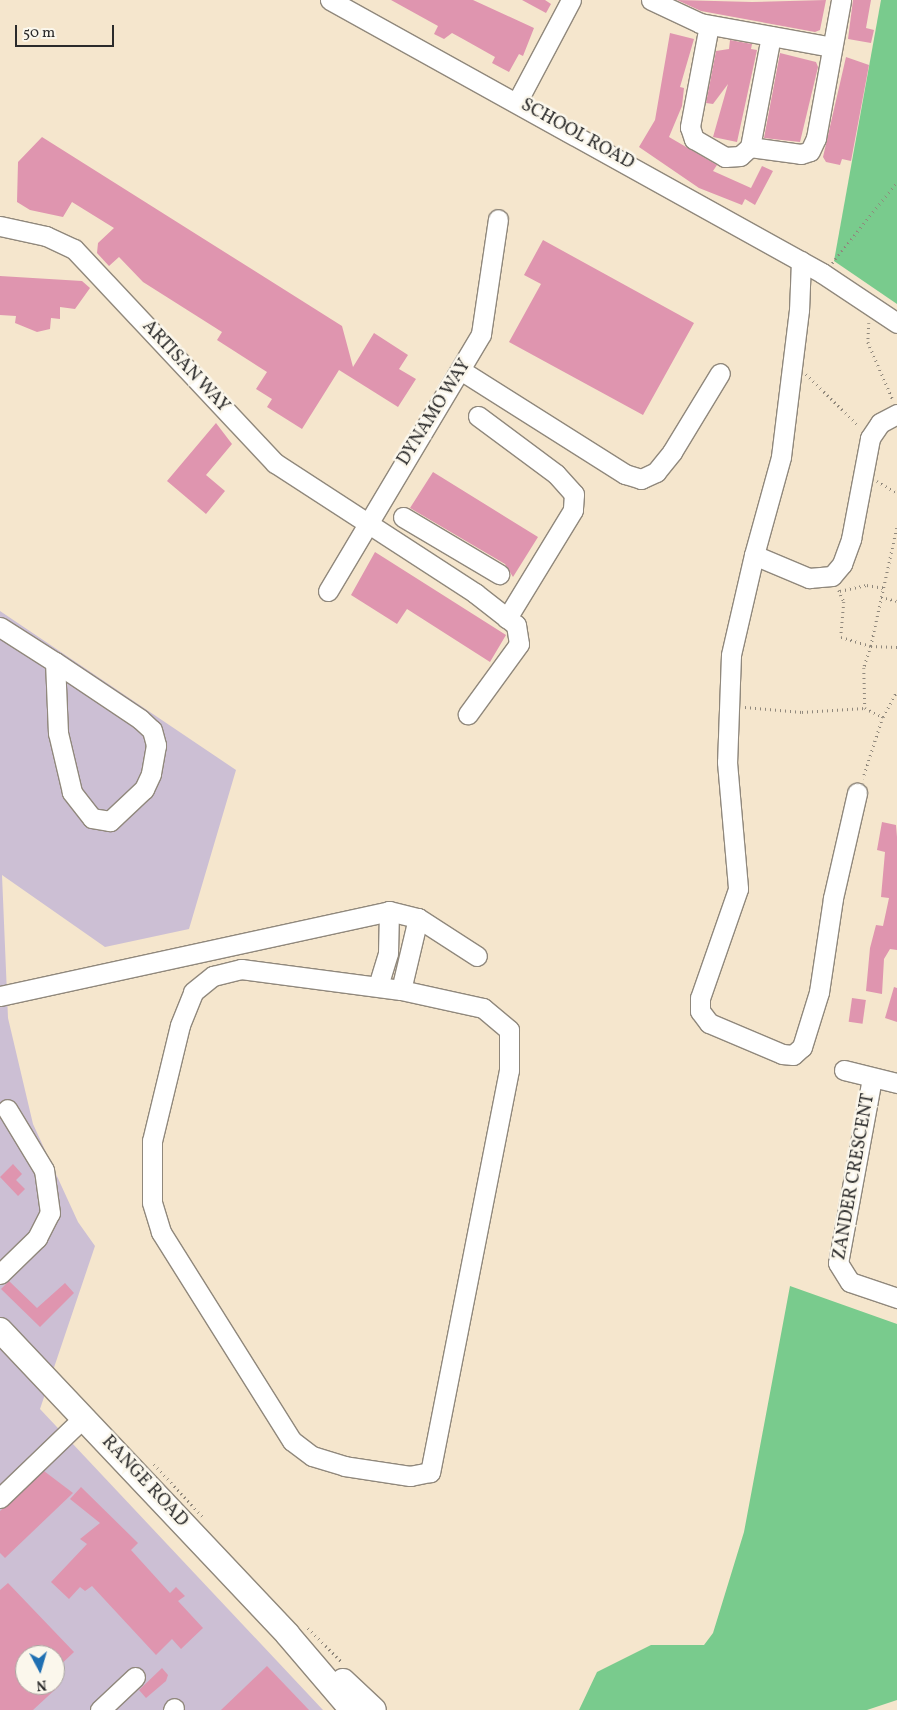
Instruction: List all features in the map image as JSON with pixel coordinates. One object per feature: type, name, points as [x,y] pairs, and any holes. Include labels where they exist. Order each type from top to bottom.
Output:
[{"type":"main road","name":"RANGE ROAD","points":[[2,1337],[83,1418],[288,1635],[374,1710]]},
{"type":"main road","name":"RANGE ROAD","points":[[288,1635],[338,1700],[352,1710]]},
{"type":"street","name":"SCHOOL ROAD","points":[[330,0],[518,102],[822,273],[897,323]]},
{"type":"street","points":[[518,102],[572,0]]},
{"type":"street","points":[[652,0],[709,25],[832,47]]},
{"type":"street","points":[[750,147],[801,154],[814,146],[841,0]]},
{"type":"street","points":[[709,25],[692,135],[706,149],[725,157],[740,156],[750,147],[771,36]]},
{"type":"street","name":"DYNAMO WAY","points":[[328,591],[366,522],[462,370],[481,334],[498,219]]},
{"type":"street","name":"ARTISAN WAY","points":[[0,226],[56,238],[74,249],[275,463],[335,506],[366,522],[507,618]]},
{"type":"street","points":[[800,261],[792,369],[781,457],[736,620],[728,762],[738,889],[700,998],[701,1016],[709,1023],[782,1054],[793,1055],[802,1047],[819,992],[833,898],[857,793]]},
{"type":"street","points":[[462,370],[625,474],[641,479],[656,472],[672,452],[720,373]]},
{"type":"street","points":[[754,555],[809,578],[836,583],[851,539],[870,438],[880,423],[897,414]]},
{"type":"street","points":[[468,714],[519,644],[520,631],[507,618],[573,510],[574,494],[556,474],[478,416]]},
{"type":"street","points":[[403,517],[499,574]]},
{"type":"street","points":[[410,552],[423,529]]},
{"type":"street","points":[[0,627],[54,662],[140,719],[154,734],[155,756],[144,789],[110,821],[92,818],[72,792],[58,733],[54,662]]},
{"type":"street","points":[[378,986],[388,954],[389,911]]},
{"type":"street","points":[[0,996],[389,911],[418,918],[477,956]]},
{"type":"street","points":[[401,990],[418,918]]},
{"type":"street","points":[[241,969],[401,990],[483,1008],[499,1017],[512,1044],[436,1459],[430,1472],[410,1476],[345,1466],[312,1456],[292,1441],[173,1253],[152,1202],[152,1141],[193,992],[213,976],[241,969]]},
{"type":"street","points":[[844,1070],[897,1083]]},
{"type":"street","name":"ZANDER CRESCENT","points":[[872,1078],[838,1263],[850,1282],[897,1298]]},
{"type":"street","points":[[0,1274],[37,1238],[50,1213],[44,1170],[7,1109]]},
{"type":"street","points":[[0,1498],[83,1418]]},
{"type":"street","points":[[100,1710],[135,1677]]},
{"type":"path","points":[[822,273],[850,245],[897,182]]},
{"type":"path","points":[[875,309],[869,321],[868,342],[897,408]]},
{"type":"path","points":[[792,369],[809,375],[870,438]]},
{"type":"path","points":[[863,474],[897,493]]},
{"type":"path","points":[[865,708],[864,668],[871,646],[880,597],[895,558],[897,528]]},
{"type":"path","points":[[884,588],[836,583],[844,602],[841,637],[871,646],[897,647]]},
{"type":"path","points":[[880,597],[897,600]]},
{"type":"path","points":[[857,793],[883,717],[897,691]]},
{"type":"path","points":[[731,705],[802,712],[865,708],[883,717]]},
{"type":"shaded area","points":[[0,611],[236,770],[189,929],[105,947],[2,875],[8,1018],[33,1124],[78,1222],[95,1246],[40,1409],[323,1710],[0,1710]]},
{"type":"green space","points":[[881,0],[897,0],[897,304],[834,261]]},
{"type":"green space","points":[[790,1286],[897,1324],[897,1700],[867,1710],[579,1710],[597,1672],[651,1645],[704,1645],[713,1633],[744,1532]]},
{"type":"building","points":[[391,0],[473,0],[534,28],[523,56],[519,54],[509,72],[492,63],[495,57],[452,33],[444,39],[434,34],[438,26]]},
{"type":"building","points":[[522,0],[545,0],[551,4],[546,13]]},
{"type":"building","points":[[677,0],[752,2],[826,0],[820,30],[815,32],[701,11]]},
{"type":"building","points":[[853,0],[871,0],[866,28],[874,30],[871,43],[848,39]]},
{"type":"building","points":[[670,33],[694,39],[680,87],[684,88],[682,106],[669,137],[717,165],[713,171],[751,188],[762,166],[773,171],[755,205],[745,199],[742,205],[699,188],[639,147],[655,120]]},
{"type":"building","points":[[730,40],[752,44],[751,49],[757,50],[737,142],[713,137],[728,84],[713,104],[706,103],[716,51],[729,49]]},
{"type":"building","points":[[780,53],[816,62],[818,67],[800,142],[764,138]]},
{"type":"building","points":[[846,57],[869,65],[851,161],[842,159],[840,165],[826,162],[823,157]]},
{"type":"building","points":[[42,137],[342,326],[353,367],[374,333],[408,355],[399,369],[416,379],[398,407],[339,370],[302,429],[267,407],[272,399],[256,389],[267,372],[217,340],[222,332],[143,282],[119,257],[109,266],[97,253],[98,243],[114,228],[72,202],[63,217],[30,210],[17,202],[18,162]]},
{"type":"building","points":[[543,240],[694,323],[643,415],[509,342],[541,284],[524,275]]},
{"type":"building","points":[[0,276],[82,281],[90,288],[75,309],[60,307],[60,319],[51,318],[50,329],[37,332],[15,323],[16,316],[0,315]]},
{"type":"building","points":[[216,423],[232,444],[206,475],[225,491],[206,514],[167,481]]},
{"type":"building","points":[[433,472],[538,537],[513,577],[505,564],[410,508]]},
{"type":"building","points":[[375,552],[506,635],[490,662],[407,609],[397,624],[351,595]]},
{"type":"building","points":[[882,822],[896,825],[897,950],[890,949],[884,959],[882,994],[866,991],[870,948],[876,925],[883,926],[889,898],[881,897],[885,852],[877,850]]},
{"type":"building","points":[[894,987],[897,988],[897,1022],[885,1018]]},
{"type":"building","points":[[852,998],[866,1000],[863,1024],[849,1022]]},
{"type":"building","points":[[13,1164],[22,1174],[16,1180],[25,1189],[18,1196],[0,1177]]},
{"type":"building","points":[[9,1281],[37,1308],[65,1283],[74,1293],[40,1327],[1,1289]]},
{"type":"building","points":[[44,1471],[73,1493],[5,1558],[0,1553],[0,1511]]},
{"type":"building","points":[[81,1487],[138,1543],[131,1550],[170,1593],[176,1587],[185,1596],[178,1601],[203,1628],[181,1649],[172,1639],[156,1655],[92,1586],[85,1591],[80,1587],[69,1599],[51,1582],[87,1544],[80,1539],[100,1523],[70,1499]]},
{"type":"building","points":[[8,1583],[74,1652],[65,1661],[65,1645],[15,1645],[15,1695],[49,1695],[33,1710],[0,1710],[0,1590]]},
{"type":"building","points":[[267,1666],[309,1710],[221,1710]]},
{"type":"building","points":[[162,1668],[168,1675],[166,1681],[146,1698],[139,1690]]}]
